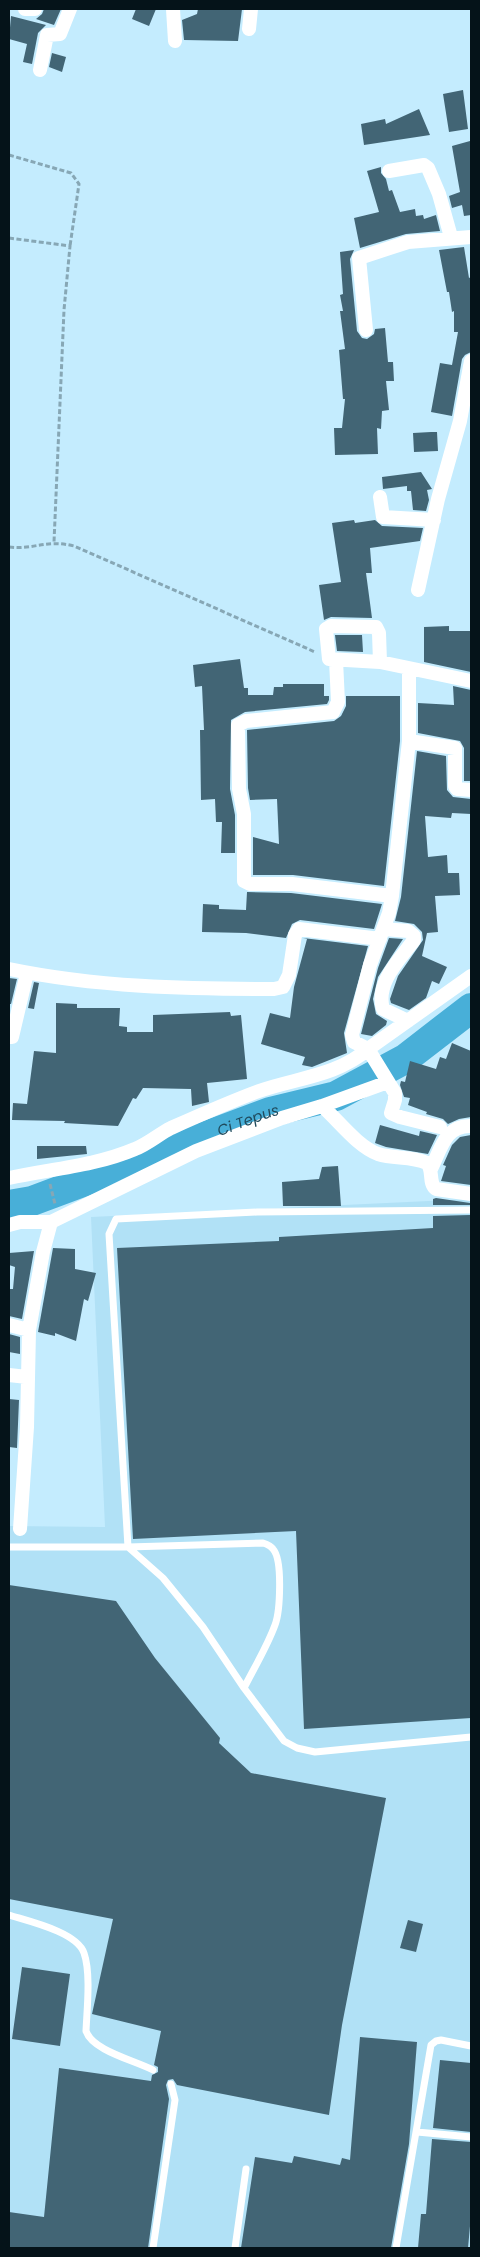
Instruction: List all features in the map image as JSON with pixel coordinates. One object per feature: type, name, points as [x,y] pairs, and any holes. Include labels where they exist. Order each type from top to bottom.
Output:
[{"type":"street","points":[[25,9],[35,9]]},
{"type":"street","points":[[40,70],[48,35],[60,34],[70,9]]},
{"type":"street","points":[[167,9],[186,9]]},
{"type":"street","points":[[173,9],[175,41]]},
{"type":"street","points":[[248,29],[251,9]]},
{"type":"street","points":[[389,171],[424,166],[428,168],[439,194],[451,237]]},
{"type":"street","points":[[366,330],[359,258],[396,245],[451,237],[471,237],[471,241]]},
{"type":"street","points":[[418,590],[460,421],[471,361]]},
{"type":"street","points":[[380,497],[383,517],[434,520]]},
{"type":"street","points":[[380,652],[378,629],[373,626],[329,626],[326,629],[326,638],[338,702],[333,712],[246,721],[238,725],[239,789],[244,814],[244,880],[250,884],[292,884],[392,896]]},
{"type":"street","points":[[330,657],[380,652],[409,669],[471,681]]},
{"type":"street","points":[[409,669],[409,741],[392,896],[382,934],[370,965],[352,1035],[354,1042],[369,1051],[396,1097],[391,1113],[400,1118],[440,1127]]},
{"type":"street","points":[[409,741],[455,748],[454,786],[457,789],[471,790]]},
{"type":"street","points":[[9,969],[58,980],[178,988],[274,989],[286,984],[295,935],[299,930],[382,934],[408,931],[414,936],[414,940],[384,982],[381,996],[383,1009],[408,1021]]},
{"type":"street","points":[[9,1038],[12,1037],[27,973]]},
{"type":"street","points":[[9,1178],[105,1159],[136,1149],[170,1129],[204,1113],[260,1091],[338,1068],[369,1051],[471,976]]},
{"type":"street","points":[[9,1225],[54,1215],[196,1151],[282,1118],[322,1106],[387,1080]]},
{"type":"street","points":[[322,1106],[368,1148],[380,1154],[421,1160],[427,1163],[431,1169]]},
{"type":"street","points":[[471,1126],[456,1128],[447,1135],[431,1169],[432,1185],[436,1190],[471,1194]]},
{"type":"street","points":[[20,1529],[27,1427],[29,1330],[43,1252],[54,1215]]},
{"type":"street","points":[[9,1325],[29,1330]]},
{"type":"street","points":[[9,1375],[27,1377]]},
{"type":"lane","points":[[471,1210],[257,1212],[116,1220],[109,1234],[128,1547],[163,1578],[203,1627],[244,1688],[284,1741],[298,1748],[315,1752],[471,1737]]},
{"type":"lane","points":[[9,1547],[128,1547],[263,1543],[274,1549],[277,1559],[279,1591],[276,1623],[244,1688]]},
{"type":"lane","points":[[9,1916],[45,1926],[71,1939],[84,1951],[87,1969],[86,2031],[88,2037],[99,2047],[153,2070]]},
{"type":"lane","points":[[396,2248],[433,2043],[441,2040],[471,2046]]},
{"type":"lane","points":[[153,2248],[175,2100],[171,2084]]},
{"type":"lane","points":[[417,2132],[471,2138]]},
{"type":"lane","points":[[235,2248],[246,2169]]},
{"type":"path","points":[[9,155],[71,173],[76,177],[79,184],[70,246],[64,310],[54,542]]},
{"type":"path","points":[[9,238],[70,246]]},
{"type":"path","points":[[9,547],[18,548],[54,542],[74,546],[330,657]]},
{"type":"path","points":[[50,1184],[54,1215]]},
{"type":"shaded area","points":[[471,1199],[471,2248],[9,2248],[9,1526],[105,1527],[91,1217]]},
{"type":"building","points":[[44,9],[61,9],[54,25],[36,19],[42,14]]},
{"type":"building","points":[[136,9],[156,9],[149,26],[132,19]]},
{"type":"building","points":[[198,9],[242,9],[238,41],[184,40],[182,20],[197,14]]},
{"type":"building","points":[[11,16],[46,25],[38,33],[32,64],[23,62],[27,44],[9,39]]},
{"type":"building","points":[[52,53],[66,57],[62,72],[49,67]]},
{"type":"building","points":[[463,90],[468,129],[449,132],[443,94]]},
{"type":"building","points":[[419,109],[430,135],[364,145],[361,124],[385,119],[386,124]]},
{"type":"building","points":[[470,141],[471,215],[464,216],[462,205],[452,208],[449,196],[460,192],[452,146]]},
{"type":"building","points":[[381,167],[381,173],[386,179],[389,191],[392,190],[400,212],[415,209],[416,216],[423,215],[424,219],[436,215],[440,231],[406,234],[360,248],[354,218],[379,212],[367,171]]},
{"type":"building","points":[[464,247],[469,278],[471,277],[471,352],[462,359],[452,416],[431,412],[440,363],[452,365],[458,332],[454,332],[454,311],[452,312],[449,292],[447,292],[439,250]]},
{"type":"building","points":[[354,250],[350,259],[357,331],[362,338],[367,339],[374,334],[375,329],[385,328],[388,362],[393,362],[394,381],[386,381],[389,410],[382,411],[381,429],[377,428],[378,454],[335,455],[334,428],[342,428],[345,399],[343,399],[339,350],[345,349],[340,311],[343,311],[340,295],[343,294],[340,252]]},
{"type":"building","points":[[437,432],[438,451],[414,452],[413,433]]},
{"type":"building","points":[[421,472],[432,489],[427,490],[429,500],[426,511],[413,510],[411,491],[407,491],[407,486],[383,489],[382,477]]},
{"type":"building","points":[[354,520],[355,523],[375,520],[382,526],[423,528],[420,541],[370,548],[372,573],[366,573],[372,618],[331,617],[324,620],[319,585],[341,582],[332,523]]},
{"type":"building","points":[[449,626],[449,631],[471,631],[471,672],[424,662],[424,627]]},
{"type":"building","points":[[335,635],[362,635],[363,652],[337,651]]},
{"type":"building","points":[[240,659],[244,688],[248,688],[248,695],[273,695],[274,687],[283,687],[283,684],[324,684],[324,696],[329,696],[329,700],[327,704],[245,712],[231,720],[230,789],[235,815],[235,853],[221,853],[222,822],[216,822],[215,799],[201,800],[200,730],[204,730],[202,686],[195,687],[193,665]]},
{"type":"building","points":[[453,686],[471,690],[471,781],[464,781],[464,748],[460,741],[418,733],[418,703],[454,705]]},
{"type":"building","points":[[346,696],[400,696],[400,741],[384,886],[293,875],[253,875],[253,837],[279,844],[277,799],[250,800],[247,730],[334,721],[341,716],[346,706]]},
{"type":"building","points":[[417,751],[446,756],[447,790],[453,797],[471,799],[471,814],[452,813],[451,818],[425,816],[428,857],[447,855],[448,873],[459,873],[460,895],[435,896],[438,932],[427,933],[422,956],[447,967],[439,984],[432,981],[426,998],[409,1010],[391,1003],[390,999],[398,976],[423,940],[422,932],[414,924],[395,921],[401,897]]},
{"type":"building","points":[[247,892],[291,893],[382,904],[374,929],[300,920],[292,924],[286,938],[246,933],[202,932],[203,904],[219,905],[219,909],[246,910]]},
{"type":"building","points":[[303,938],[368,946],[344,1033],[347,1053],[312,1067],[302,1065],[305,1057],[261,1044],[270,1013],[290,1018],[294,987],[307,939]]},
{"type":"building","points":[[389,938],[403,939],[378,977],[373,999],[376,1014],[387,1021],[386,1025],[372,1036],[361,1034],[378,968]]},
{"type":"building","points":[[9,978],[17,979],[11,1004],[9,1004]]},
{"type":"building","points":[[34,982],[39,983],[34,1009],[28,1008]]},
{"type":"building","points":[[56,1003],[77,1004],[77,1008],[120,1008],[119,1026],[127,1027],[127,1032],[153,1032],[153,1015],[230,1012],[231,1016],[241,1015],[247,1079],[207,1083],[209,1102],[192,1106],[191,1089],[143,1088],[136,1099],[133,1098],[118,1126],[64,1123],[65,1121],[12,1120],[13,1103],[27,1104],[34,1051],[56,1053]]},
{"type":"building","points":[[452,1043],[471,1051],[471,1117],[459,1119],[448,1124],[443,1119],[426,1114],[427,1112],[408,1105],[410,1098],[404,1097],[400,1085],[401,1081],[405,1082],[410,1061],[436,1069],[440,1057],[446,1059]]},
{"type":"building","points":[[380,1125],[419,1136],[420,1131],[437,1135],[428,1154],[386,1147],[375,1143]]},
{"type":"building","points":[[471,1135],[471,1185],[441,1181],[446,1166],[443,1165],[452,1145],[460,1137]]},
{"type":"building","points":[[37,1146],[86,1146],[87,1154],[37,1159]]},
{"type":"building","points":[[338,1166],[341,1206],[283,1206],[282,1182],[319,1179],[322,1167]]},
{"type":"building","points":[[433,1199],[470,1203],[470,1205],[433,1205]]},
{"type":"building","points":[[470,1215],[471,1718],[304,1729],[296,1531],[133,1539],[117,1248],[279,1241],[279,1237],[433,1228],[433,1216]]},
{"type":"building","points":[[53,1248],[75,1249],[75,1269],[96,1273],[88,1301],[84,1299],[76,1341],[55,1333],[55,1336],[38,1332]]},
{"type":"building","points":[[34,1251],[22,1319],[9,1316],[9,1289],[13,1289],[15,1267],[9,1265],[9,1253]]},
{"type":"building","points":[[9,1334],[20,1337],[20,1354],[9,1352]]},
{"type":"building","points":[[9,1399],[19,1400],[17,1448],[9,1447]]},
{"type":"building","points":[[9,1585],[116,1601],[155,1658],[220,1738],[219,1743],[251,1773],[386,1798],[342,2025],[329,2115],[177,2085],[173,2079],[168,2080],[166,2085],[169,2099],[148,2248],[9,2248],[9,2212],[44,2217],[59,2068],[151,2081],[152,2075],[158,2072],[158,2067],[154,2065],[161,2031],[92,2014],[113,1919],[9,1899]]},
{"type":"building","points":[[408,1920],[423,1924],[416,1952],[400,1948]]},
{"type":"building","points":[[22,1967],[70,1974],[60,2046],[12,2039]]},
{"type":"building","points":[[360,2037],[417,2042],[409,2144],[391,2248],[241,2248],[255,2157],[292,2163],[294,2156],[340,2165],[342,2158],[350,2160]]},
{"type":"building","points":[[440,2060],[471,2063],[471,2132],[433,2128]]},
{"type":"building","points":[[432,2139],[471,2142],[471,2215],[468,2248],[418,2248],[421,2214],[426,2214]]},
{"type":"waterway","name":"Ci Tepus","points":[[9,1205],[32,1201],[270,1112],[336,1096],[405,1059],[471,1008]]}]
